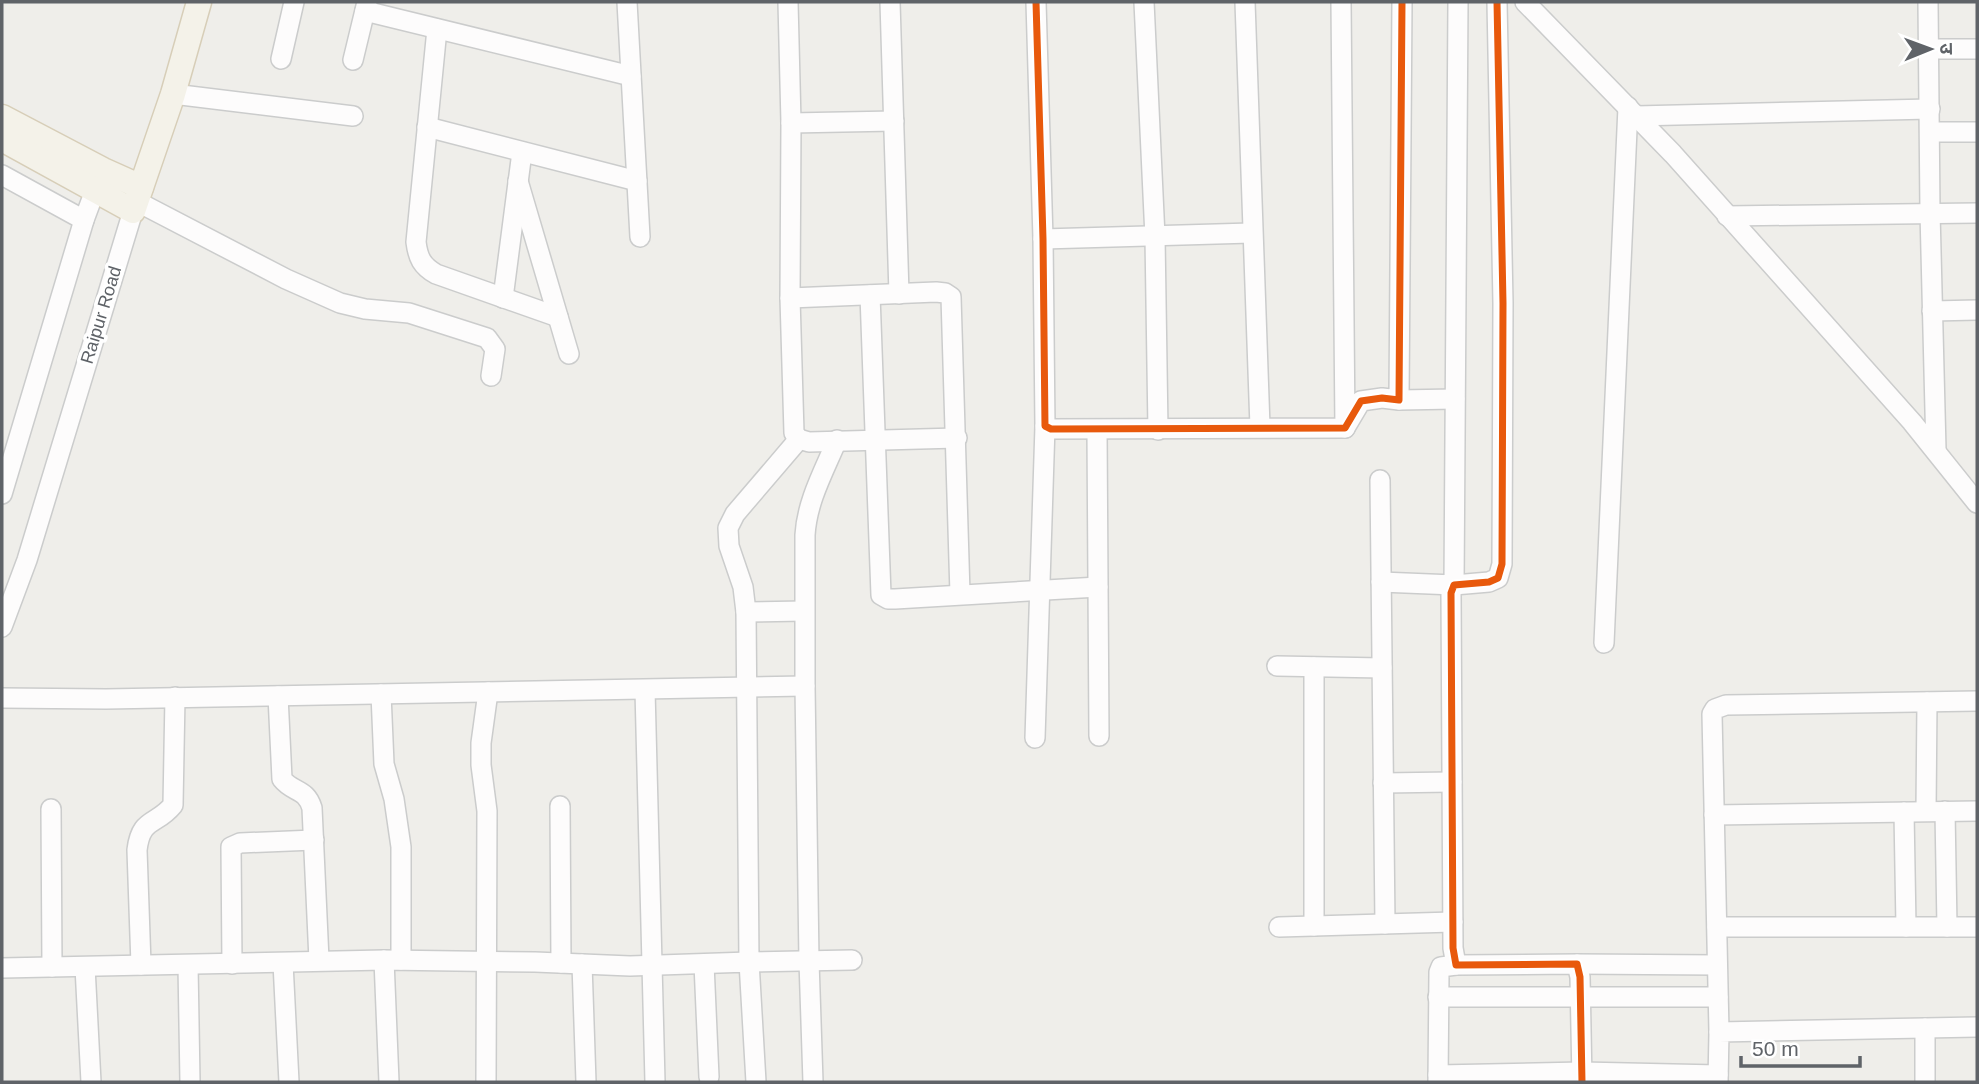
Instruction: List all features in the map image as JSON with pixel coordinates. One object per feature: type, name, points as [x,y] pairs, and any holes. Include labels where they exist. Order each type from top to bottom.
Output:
[{"type":"main road","name":"Raipur Road","points":[[121,192],[173,94],[172,66],[181,2]]},
{"type":"main road","name":"Raipur Road","points":[[121,192],[199,2]]},
{"type":"main road","points":[[2,117],[121,192]]},
{"type":"main road","points":[[2,139],[121,192]]},
{"type":"street","points":[[281,59],[294,2]]},
{"type":"street","points":[[627,2],[640,237]]},
{"type":"street","points":[[788,2],[791,123],[790,298],[794,433],[799,439],[809,442],[957,438]]},
{"type":"street","points":[[890,2],[899,294]]},
{"type":"street","points":[[1035,738],[1045,426],[1036,2]]},
{"type":"street","points":[[1144,2],[1155,237],[1158,430]]},
{"type":"street","points":[[1245,2],[1251,233],[1260,427]]},
{"type":"street","points":[[1340,2],[1345,428]]},
{"type":"street","points":[[1399,400],[1402,2]]},
{"type":"street","points":[[1456,965],[1453,922],[1451,600],[1454,585],[1458,2]]},
{"type":"street","points":[[1381,582],[1454,585],[1489,582],[1497,579],[1502,564],[1503,303],[1497,2]]},
{"type":"street","points":[[1525,2],[1673,154],[1936,450],[1977,503]]},
{"type":"street","points":[[1928,2],[1936,450]]},
{"type":"street","points":[[353,60],[366,6],[437,29],[631,76]]},
{"type":"street","points":[[437,29],[416,242],[418,255],[425,267],[436,274],[558,317]]},
{"type":"street","points":[[1929,49],[1977,49]]},
{"type":"street","points":[[173,94],[354,116]]},
{"type":"street","points":[[1632,112],[1930,109]]},
{"type":"street","points":[[1604,643],[1632,112]]},
{"type":"street","points":[[791,123],[894,121]]},
{"type":"street","points":[[427,127],[637,181]]},
{"type":"street","points":[[1930,132],[1977,132]]},
{"type":"street","points":[[503,298],[522,152]]},
{"type":"street","points":[[2,175],[84,220]]},
{"type":"street","points":[[518,181],[569,354]]},
{"type":"street","points":[[2,494],[84,220],[121,192],[276,274],[340,303],[365,309],[410,313],[486,338],[495,349],[491,376]]},
{"type":"street","name":"Raipur Road","points":[[2,627],[27,560],[121,192]]},
{"type":"street","points":[[1727,216],[1977,213]]},
{"type":"street","points":[[1043,239],[1251,233]]},
{"type":"street","points":[[790,298],[936,292],[951,297],[960,594]]},
{"type":"street","points":[[870,295],[881,595],[888,599],[1098,587]]},
{"type":"street","points":[[1932,311],[1977,310]]},
{"type":"street","points":[[1345,428],[1361,401],[1382,398],[1455,398]]},
{"type":"street","points":[[1045,426],[1051,429],[1097,430],[1345,428]]},
{"type":"street","points":[[1097,430],[1099,736]]},
{"type":"street","points":[[756,1082],[749,962],[746,612],[743,587],[729,546],[728,528],[735,514],[799,439]]},
{"type":"street","points":[[813,1082],[804,686],[806,518],[837,440]]},
{"type":"street","points":[[1380,480],[1385,924]]},
{"type":"street","points":[[746,612],[804,611]]},
{"type":"street","points":[[1277,666],[1382,667]]},
{"type":"street","points":[[1314,667],[1314,926]]},
{"type":"street","points":[[2,698],[278,696],[804,686]]},
{"type":"street","points":[[645,690],[655,1082]]},
{"type":"street","points":[[486,1082],[487,811],[481,754],[488,692]]},
{"type":"street","points":[[381,694],[384,764],[394,799],[401,847],[392,960],[389,1082]]},
{"type":"street","points":[[278,696],[282,779],[286,785],[304,793],[312,808],[319,960]]},
{"type":"street","points":[[141,965],[137,850],[139,836],[145,826],[173,805],[175,697]]},
{"type":"street","points":[[1717,965],[1441,967],[1438,997],[1438,1079],[1718,1078],[1719,1032],[1712,714],[1719,706],[1977,701]]},
{"type":"street","points":[[1927,702],[1947,927]]},
{"type":"street","points":[[1383,783],[1452,782]]},
{"type":"street","points":[[560,806],[561,963]]},
{"type":"street","points":[[51,808],[52,967]]},
{"type":"street","points":[[1714,815],[1977,811]]},
{"type":"street","points":[[1904,812],[1906,927]]},
{"type":"street","points":[[232,964],[231,847],[240,843],[314,840]]},
{"type":"street","points":[[1279,927],[1453,922]]},
{"type":"street","points":[[1717,927],[1977,927]]},
{"type":"street","points":[[2,968],[319,960],[651,966],[852,960]]},
{"type":"street","points":[[283,962],[289,1082]]},
{"type":"street","points":[[582,964],[586,1082]]},
{"type":"street","points":[[704,964],[709,1077]]},
{"type":"street","points":[[1577,964],[1582,1077]]},
{"type":"street","points":[[188,965],[190,1082]]},
{"type":"street","points":[[85,967],[92,1082]]},
{"type":"street","points":[[1438,997],[1718,997]]},
{"type":"street","points":[[1719,1032],[1977,1027]]},
{"type":"street","points":[[1925,1028],[1925,1082]]},
{"type":"cycle path","points":[[1036,2],[1045,426],[1051,429],[1345,428],[1361,401],[1382,398],[1399,400],[1402,2]]},
{"type":"cycle path","points":[[1497,2],[1503,303],[1502,564],[1498,578],[1489,582],[1454,585],[1451,593],[1453,948],[1456,965],[1577,964],[1580,977],[1582,1082]]}]
